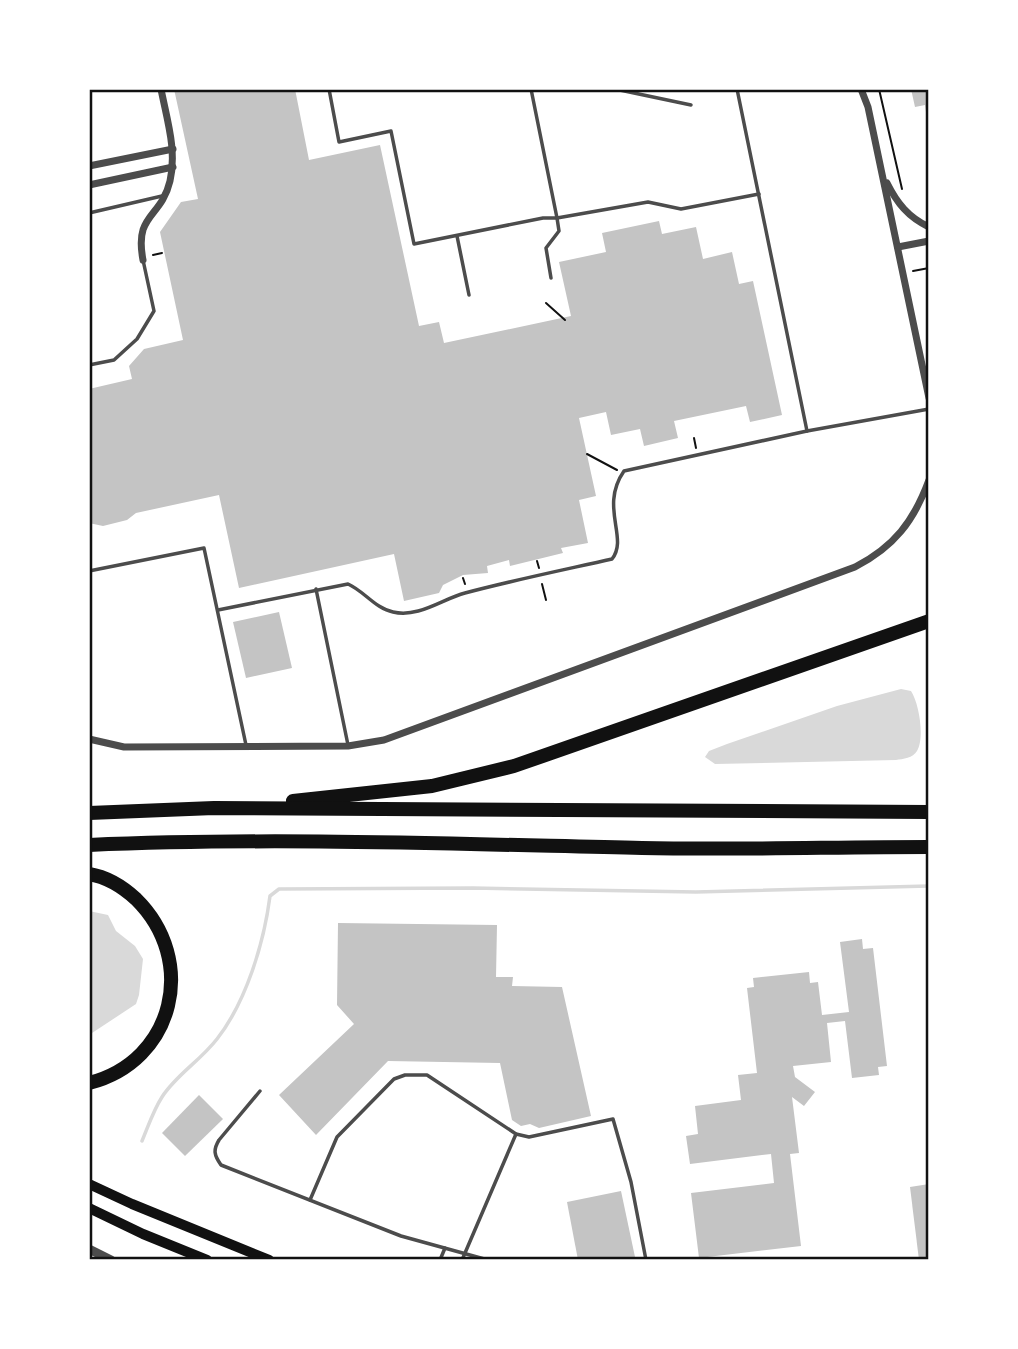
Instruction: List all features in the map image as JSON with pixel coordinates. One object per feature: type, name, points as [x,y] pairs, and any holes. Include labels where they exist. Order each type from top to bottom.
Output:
[{"type":"highway","points":[[214,808],[374,793],[432,786],[481,776],[552,754],[929,621]]},
{"type":"highway","points":[[89,813],[214,808],[929,812]]},
{"type":"highway","points":[[89,845],[279,841],[644,848],[929,847]]},
{"type":"highway","points":[[89,874],[114,883],[144,907],[154,920],[166,946],[171,981],[166,1015],[146,1050],[121,1071],[89,1083]]},
{"type":"main road","points":[[89,1184],[269,1260]]},
{"type":"main road","points":[[89,1208],[206,1260]]},
{"type":"street","points":[[143,260],[141,229],[166,195],[173,167],[173,149],[161,89]]},
{"type":"street","points":[[861,89],[868,107],[929,398]]},
{"type":"street","points":[[89,166],[173,149]]},
{"type":"street","points":[[89,185],[173,167]]},
{"type":"street","points":[[882,173],[902,208],[912,218],[929,227]]},
{"type":"street","points":[[898,247],[929,241]]},
{"type":"street","points":[[89,739],[124,747],[348,746],[384,740],[855,567],[882,551],[895,539],[915,511],[929,480]]},
{"type":"street","points":[[89,1249],[110,1260]]},
{"type":"lane","points":[[329,89],[339,142],[391,131],[414,244],[544,218],[648,202],[681,209],[758,194]]},
{"type":"lane","points":[[531,89],[559,231],[546,248],[551,278]]},
{"type":"lane","points":[[615,89],[691,105]]},
{"type":"lane","points":[[737,89],[807,431]]},
{"type":"lane","points":[[89,213],[166,195]]},
{"type":"lane","points":[[457,236],[469,295]]},
{"type":"lane","points":[[89,365],[114,360],[136,339],[154,311],[143,260]]},
{"type":"lane","points":[[218,610],[348,584],[358,588],[384,608],[403,612],[435,607],[462,594],[612,559],[618,552],[619,541],[612,498],[616,483],[624,471],[807,431],[929,409]]},
{"type":"lane","points":[[89,571],[204,548],[246,745]]},
{"type":"lane","points":[[316,590],[348,746]]},
{"type":"lane","points":[[310,1200],[337,1137],[394,1079],[405,1075],[427,1075],[516,1134],[529,1137],[613,1119],[631,1182],[646,1260]]},
{"type":"lane","points":[[260,1091],[219,1140],[215,1156],[221,1165],[401,1236],[488,1260]]},
{"type":"lane","points":[[462,1260],[516,1134]]},
{"type":"lane","points":[[440,1260],[445,1248]]},
{"type":"path","points":[[879,89],[904,197]]},
{"type":"path","points":[[904,273],[929,268]]},
{"type":"path","points":[[546,303],[565,320]]},
{"type":"path","points":[[587,454],[622,473]]},
{"type":"shaded area","points":[[901,689],[911,691],[920,721],[919,745],[915,753],[908,758],[715,764],[705,757],[709,751],[727,744],[837,706]]},
{"type":"shaded area","points":[[89,911],[108,915],[116,931],[135,946],[143,959],[136,1004],[89,1035]]},
{"type":"building","points":[[174,89],[295,89],[309,160],[380,145],[419,326],[439,322],[444,343],[571,316],[559,262],[606,252],[602,233],[659,221],[662,234],[696,227],[703,259],[732,252],[739,284],[753,281],[782,415],[750,422],[746,406],[674,421],[678,438],[644,446],[640,429],[611,435],[606,412],[579,418],[596,496],[579,500],[588,543],[561,548],[563,553],[510,566],[509,560],[487,566],[488,573],[463,575],[443,585],[439,593],[404,601],[394,554],[239,588],[219,495],[136,513],[127,520],[103,526],[89,523],[89,389],[132,379],[129,366],[144,349],[183,340],[160,232],[181,202],[198,199]]},
{"type":"building","points":[[911,89],[929,89],[929,112],[926,112],[925,105],[915,107]]},
{"type":"building","points":[[279,612],[292,668],[246,678],[233,622]]},
{"type":"building","points":[[338,923],[497,925],[496,977],[513,977],[512,986],[562,987],[591,1116],[539,1128],[530,1124],[521,1126],[512,1120],[500,1063],[388,1061],[316,1135],[279,1095],[354,1024],[337,1005]]},
{"type":"building","points":[[862,939],[863,949],[873,948],[887,1066],[878,1067],[879,1075],[852,1078],[845,1021],[827,1023],[831,1062],[793,1066],[795,1077],[815,1092],[804,1106],[792,1097],[799,1153],[790,1154],[801,1246],[699,1258],[691,1193],[774,1183],[771,1154],[690,1164],[686,1136],[698,1134],[695,1106],[741,1100],[738,1075],[757,1073],[747,988],[754,987],[753,978],[809,972],[810,983],[818,982],[822,1015],[849,1012],[840,942]]},
{"type":"building","points":[[199,1095],[223,1119],[185,1156],[162,1133]]},
{"type":"building","points":[[929,1184],[929,1260],[919,1260],[910,1187]]},
{"type":"building","points":[[621,1191],[635,1257],[619,1260],[578,1260],[567,1202]]},
{"type":"waterway","points":[[142,1141],[162,1097],[217,1039],[237,1008],[258,952],[270,896],[279,889],[473,888],[696,892],[929,886]]}]
